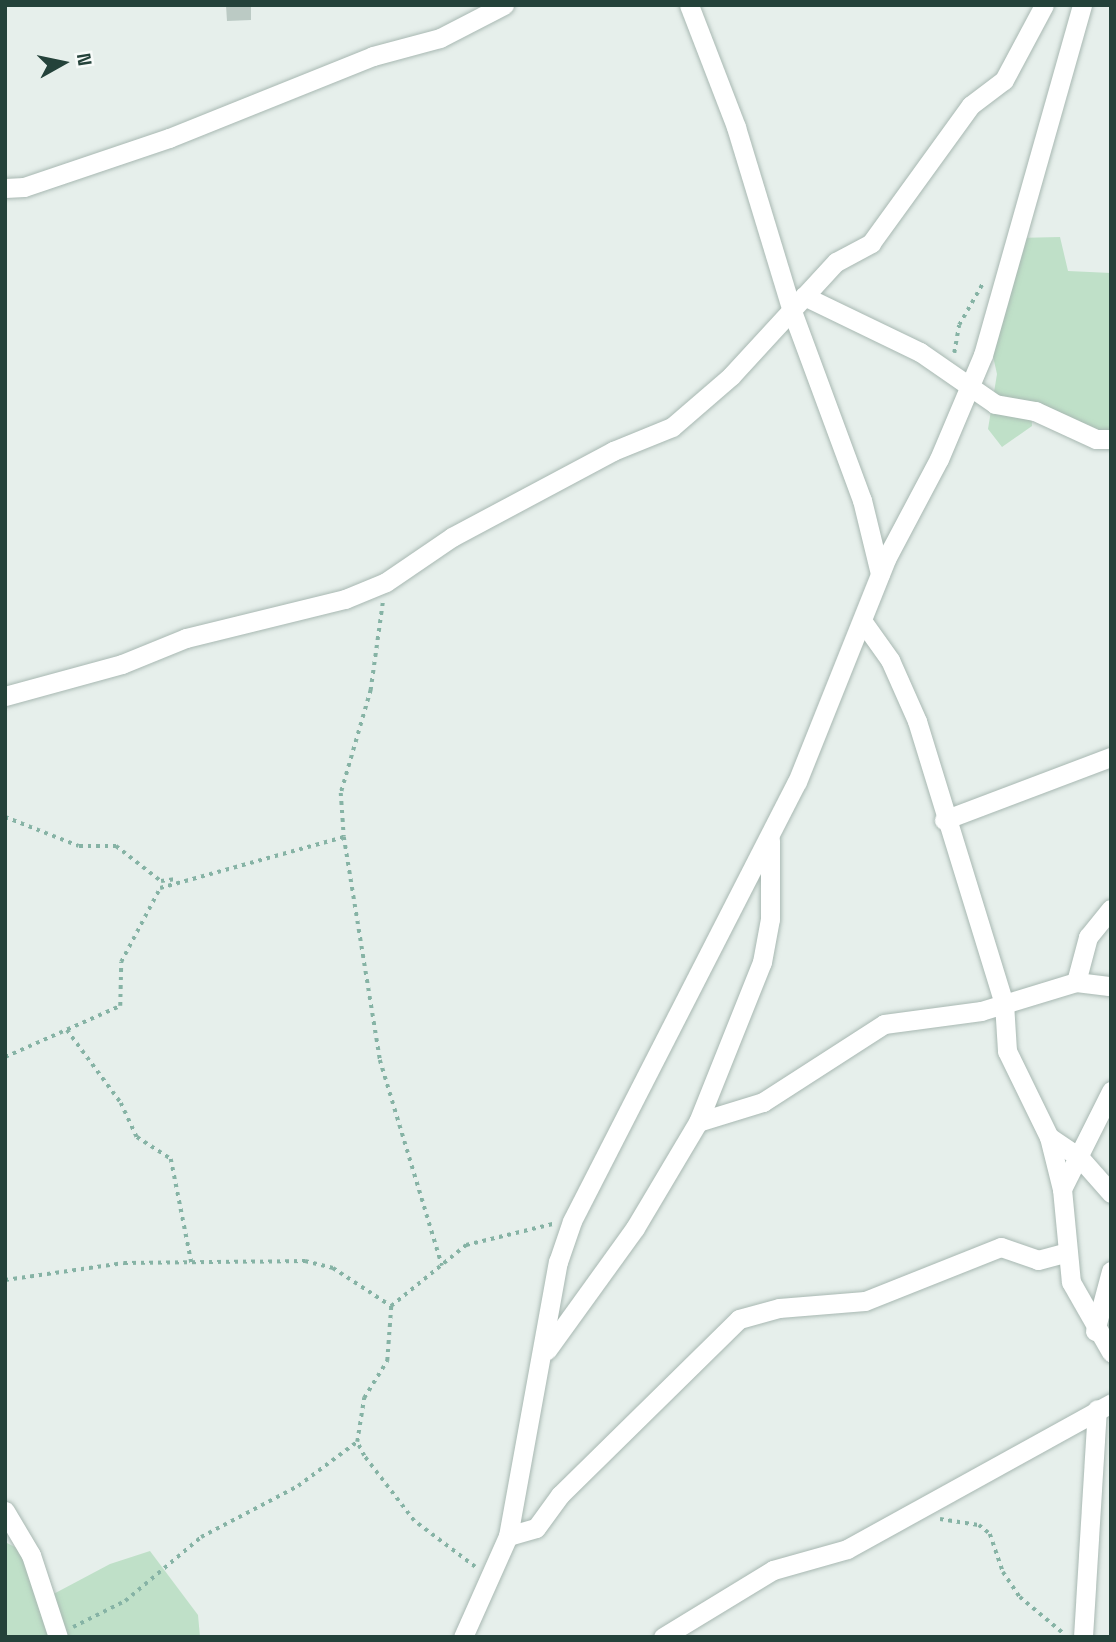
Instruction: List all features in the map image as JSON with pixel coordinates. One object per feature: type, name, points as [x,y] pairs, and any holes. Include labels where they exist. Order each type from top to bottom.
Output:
[{"type":"street","points":[[5,188],[24,187],[169,138],[373,56],[440,38],[504,5]]},
{"type":"street","points":[[689,5],[736,127],[798,303],[862,500],[881,578]]},
{"type":"street","points":[[5,696],[122,664],[186,638],[345,599],[386,582],[508,507],[672,427],[706,401],[836,262],[871,243],[971,106],[1004,80],[1044,5]]},
{"type":"street","points":[[463,1637],[489,1585],[508,1536],[558,1262],[572,1220],[770,835],[881,578],[968,389],[1006,289],[1082,5]]},
{"type":"street","points":[[798,303],[920,352],[968,389],[1010,410],[1035,411],[1096,439],[1111,439]]},
{"type":"street","points":[[863,622],[890,660],[917,720],[944,820],[1004,1003],[1007,1051],[1049,1137],[1062,1189],[1065,1252],[1074,1292],[1095,1331],[1111,1352]]},
{"type":"street","points":[[944,820],[1111,757]]},
{"type":"street","points":[[543,1355],[635,1228],[698,1122],[762,962],[770,919],[770,835]]},
{"type":"street","points":[[1076,982],[1088,937],[1111,909]]},
{"type":"street","points":[[698,1122],[763,1102],[884,1024],[1004,1003],[1076,982],[1111,986]]},
{"type":"street","points":[[1062,1189],[1080,1158],[1111,1091]]},
{"type":"street","points":[[1049,1137],[1080,1158],[1111,1193]]},
{"type":"street","points":[[508,1536],[536,1528],[560,1495],[739,1319],[779,1308],[857,1303],[1001,1247],[1038,1260],[1065,1252]]},
{"type":"street","points":[[1095,1331],[1111,1271]]},
{"type":"street","points":[[663,1637],[773,1570],[847,1549],[1104,1406]]},
{"type":"street","points":[[1083,1637],[1104,1406]]},
{"type":"street","points":[[5,1511],[31,1555],[58,1635]]},
{"type":"path","points":[[386,582],[371,690],[341,793],[344,837],[380,1060],[442,1266]]},
{"type":"path","points":[[5,817],[79,846],[116,846],[162,881],[344,837]]},
{"type":"path","points":[[5,1057],[120,1006],[121,962],[160,888],[178,879]]},
{"type":"path","points":[[67,1030],[121,1102],[137,1137],[171,1159],[192,1265]]},
{"type":"path","points":[[58,1635],[125,1601],[201,1537],[298,1486],[357,1442],[364,1398],[387,1361],[391,1306],[483,1237],[572,1220]]},
{"type":"path","points":[[5,1280],[124,1263],[192,1265],[305,1261],[332,1268],[391,1306]]},
{"type":"path","points":[[357,1442],[414,1521],[468,1558],[489,1585]]},
{"type":"path","points":[[907,1514],[979,1525],[989,1534],[1003,1572],[1020,1597],[1067,1637]]},
{"type":"green space","points":[[1060,237],[1068,271],[1111,273],[1111,433],[1097,433],[1031,406],[1032,426],[1002,447],[988,429],[997,374],[992,352],[1016,238]]},
{"type":"green space","points":[[5,1542],[31,1555],[46,1598],[110,1564],[150,1551],[198,1615],[200,1637],[5,1637]]},
{"type":"building","points":[[226,5],[251,5],[251,20],[227,21]]}]
